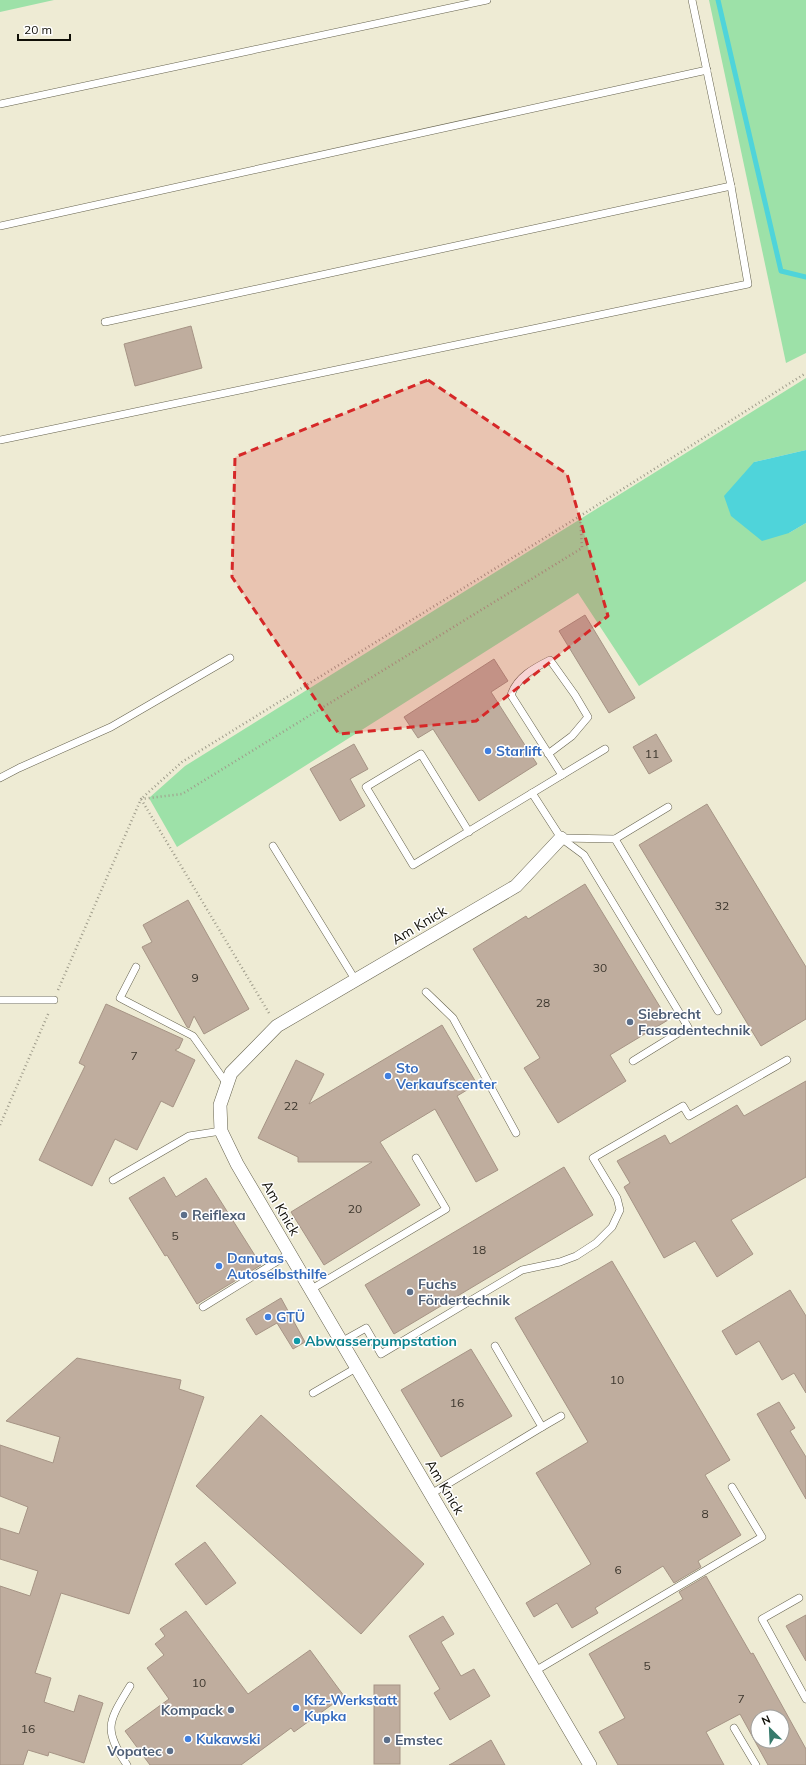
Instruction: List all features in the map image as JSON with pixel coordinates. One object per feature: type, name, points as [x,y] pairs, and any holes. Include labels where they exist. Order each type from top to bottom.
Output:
[{"type":"street","name":"Am Knick","points":[[561,838],[516,886],[277,1026],[231,1073],[220,1105],[222,1131],[236,1164],[590,1765]]},
{"type":"lane","points":[[0,104],[487,0]]},
{"type":"lane","points":[[0,440],[748,284],[731,186],[692,0]]},
{"type":"lane","points":[[0,226],[707,70]]},
{"type":"lane","points":[[105,322],[731,186]]},
{"type":"lane","points":[[0,778],[110,727],[230,658]]},
{"type":"lane","points":[[548,754],[572,736],[588,717],[575,695],[550,660],[534,668],[515,684],[511,694],[548,754],[562,775]]},
{"type":"lane","points":[[469,832],[421,754],[366,787],[414,865],[469,832],[605,749]]},
{"type":"lane","points":[[532,793],[561,838],[584,855],[688,1027],[633,1060]]},
{"type":"lane","points":[[561,838],[615,839],[668,807]]},
{"type":"lane","points":[[615,839],[718,1011]]},
{"type":"lane","points":[[273,846],[356,981]]},
{"type":"lane","points":[[136,967],[120,998],[193,1036],[227,1084]]},
{"type":"lane","points":[[426,992],[453,1018],[516,1133]]},
{"type":"lane","points":[[0,1000],[54,1000]]},
{"type":"lane","points":[[341,1342],[366,1328],[381,1354],[522,1270],[560,1262],[576,1256],[596,1243],[612,1227],[620,1210],[617,1198],[593,1158],[683,1106],[689,1116],[787,1060]]},
{"type":"lane","points":[[113,1180],[189,1136],[222,1131]]},
{"type":"lane","points":[[310,1290],[446,1209],[416,1158]]},
{"type":"lane","points":[[203,1307],[289,1254]]},
{"type":"lane","points":[[495,1346],[542,1427]]},
{"type":"lane","points":[[313,1393],[356,1368]]},
{"type":"lane","points":[[431,1494],[561,1416]]},
{"type":"lane","points":[[535,1671],[762,1537],[732,1487]]},
{"type":"lane","points":[[799,1598],[762,1619],[806,1699]]},
{"type":"lane","points":[[127,1765],[110,1732],[112,1716],[130,1686]]},
{"type":"lane","points":[[734,1728],[756,1765]]},
{"type":"path","points":[[0,1125],[142,799],[182,762],[580,516],[806,373]]},
{"type":"path","points":[[142,799],[182,794],[582,548],[580,516]]},
{"type":"path","points":[[142,799],[277,1026]]},
{"type":"highlighted area","points":[[428,380],[567,474],[608,616],[476,721],[339,734],[232,577],[235,457]]},
{"type":"green space","points":[[0,0],[54,0],[0,12]]},
{"type":"green space","points":[[709,0],[806,0],[806,353],[786,363]]},
{"type":"green space","points":[[806,378],[806,450],[754,462],[789,533],[806,523],[806,581],[639,686],[578,593],[177,847],[149,798],[185,766]]},
{"type":"water","points":[[806,450],[806,523],[789,533],[762,541],[731,516],[724,496],[754,462]]},
{"type":"building","points":[[191,326],[202,368],[135,386],[124,344]]},
{"type":"building","points":[[585,615],[635,698],[609,713],[559,631]]},
{"type":"building","points":[[494,659],[508,681],[491,692],[537,764],[479,801],[433,729],[418,738],[404,717]]},
{"type":"building","points":[[656,734],[672,761],[649,774],[633,747]]},
{"type":"building","points":[[354,744],[368,769],[350,779],[365,806],[340,821],[310,769]]},
{"type":"building","points":[[707,804],[806,967],[806,1019],[761,1046],[639,845]]},
{"type":"building","points":[[585,884],[668,1020],[610,1055],[626,1081],[558,1123],[524,1068],[540,1058],[473,949],[526,916],[528,919]]},
{"type":"building","points":[[188,900],[249,1009],[204,1034],[194,1016],[189,1028],[187,1027],[142,947],[152,942],[143,925]]},
{"type":"building","points":[[106,1004],[183,1039],[179,1048],[175,1050],[195,1060],[173,1107],[161,1101],[137,1150],[115,1139],[92,1186],[39,1160],[85,1066],[79,1063]]},
{"type":"building","points":[[442,1025],[477,1084],[457,1096],[498,1170],[476,1182],[435,1109],[380,1142],[420,1205],[324,1265],[291,1212],[372,1162],[298,1162],[298,1157],[258,1138],[296,1060],[324,1074],[309,1104]]},
{"type":"building","points":[[806,1081],[806,1177],[731,1220],[753,1254],[717,1277],[695,1241],[664,1258],[624,1187],[630,1183],[617,1161],[665,1135],[670,1144],[737,1105],[744,1116]]},
{"type":"building","points":[[564,1167],[593,1215],[394,1334],[365,1285]]},
{"type":"building","points":[[164,1177],[176,1197],[206,1178],[261,1265],[197,1304],[167,1255],[165,1256],[129,1198]]},
{"type":"building","points":[[612,1261],[730,1460],[705,1475],[741,1535],[698,1561],[701,1567],[674,1583],[663,1566],[595,1608],[598,1613],[572,1628],[557,1603],[534,1617],[526,1603],[591,1564],[536,1473],[588,1442],[515,1318]]},
{"type":"building","points":[[790,1290],[806,1316],[806,1393],[794,1373],[782,1380],[759,1341],[736,1355],[722,1331]]},
{"type":"building","points":[[281,1298],[305,1342],[293,1349],[277,1323],[256,1335],[246,1319]]},
{"type":"building","points":[[471,1349],[512,1416],[441,1457],[401,1390]]},
{"type":"building","points":[[77,1358],[181,1380],[179,1389],[204,1397],[129,1614],[61,1593],[35,1673],[51,1678],[44,1702],[74,1712],[79,1695],[103,1703],[84,1763],[49,1752],[48,1756],[28,1750],[23,1765],[0,1765],[0,1586],[30,1596],[38,1571],[0,1559],[0,1528],[19,1534],[28,1507],[0,1496],[0,1445],[53,1463],[60,1437],[6,1421]]},
{"type":"building","points":[[779,1402],[795,1428],[790,1431],[806,1457],[806,1499],[757,1414]]},
{"type":"building","points":[[261,1415],[424,1564],[361,1634],[196,1486]]},
{"type":"building","points":[[205,1542],[236,1583],[206,1605],[175,1564]]},
{"type":"building","points":[[706,1576],[751,1654],[753,1653],[784,1709],[750,1709],[750,1732],[740,1714],[706,1732],[724,1765],[618,1765],[599,1732],[625,1718],[589,1654],[683,1599],[679,1592]]},
{"type":"building","points":[[186,1611],[248,1694],[310,1650],[344,1696],[294,1732],[291,1728],[241,1765],[150,1765],[125,1731],[169,1699],[147,1668],[164,1655],[155,1644],[165,1636],[160,1629]]},
{"type":"building","points":[[806,1615],[806,1661],[786,1626]]},
{"type":"building","points":[[443,1616],[454,1634],[441,1642],[461,1676],[474,1669],[490,1696],[450,1720],[434,1693],[440,1689],[409,1636]]},
{"type":"building","points":[[374,1685],[400,1685],[400,1764],[374,1764]]},
{"type":"building","points":[[790,1720],[806,1749],[806,1765],[768,1765],[759,1749],[790,1749]]},
{"type":"building","points":[[491,1740],[505,1765],[449,1765],[453,1763]]},
{"type":"waterway","points":[[718,0],[781,271],[806,277]]},
{"type":"place","name":"Starlift","points":[[488,751]]},
{"type":"place","name":"Siebrecht Fassadentechnik","points":[[630,1022]]},
{"type":"place","name":"Sto Verkaufscenter","points":[[388,1076]]},
{"type":"place","name":"Reiflexa","points":[[184,1215]]},
{"type":"place","name":"Danutas Autoselbsthilfe","points":[[219,1266]]},
{"type":"place","name":"Fuchs Fördertechnik","points":[[410,1292]]},
{"type":"place","name":"GTÜ","points":[[268,1317]]},
{"type":"place","name":"Abwasserpumpstation","points":[[297,1341]]},
{"type":"place","name":"Kfz-Werkstatt Kupka","points":[[296,1708]]},
{"type":"place","name":"Kompack","points":[[231,1710]]},
{"type":"place","name":"Kukawski","points":[[188,1739]]},
{"type":"place","name":"Emstec","points":[[387,1740]]},
{"type":"place","name":"Vopatec","points":[[170,1751]]}]
